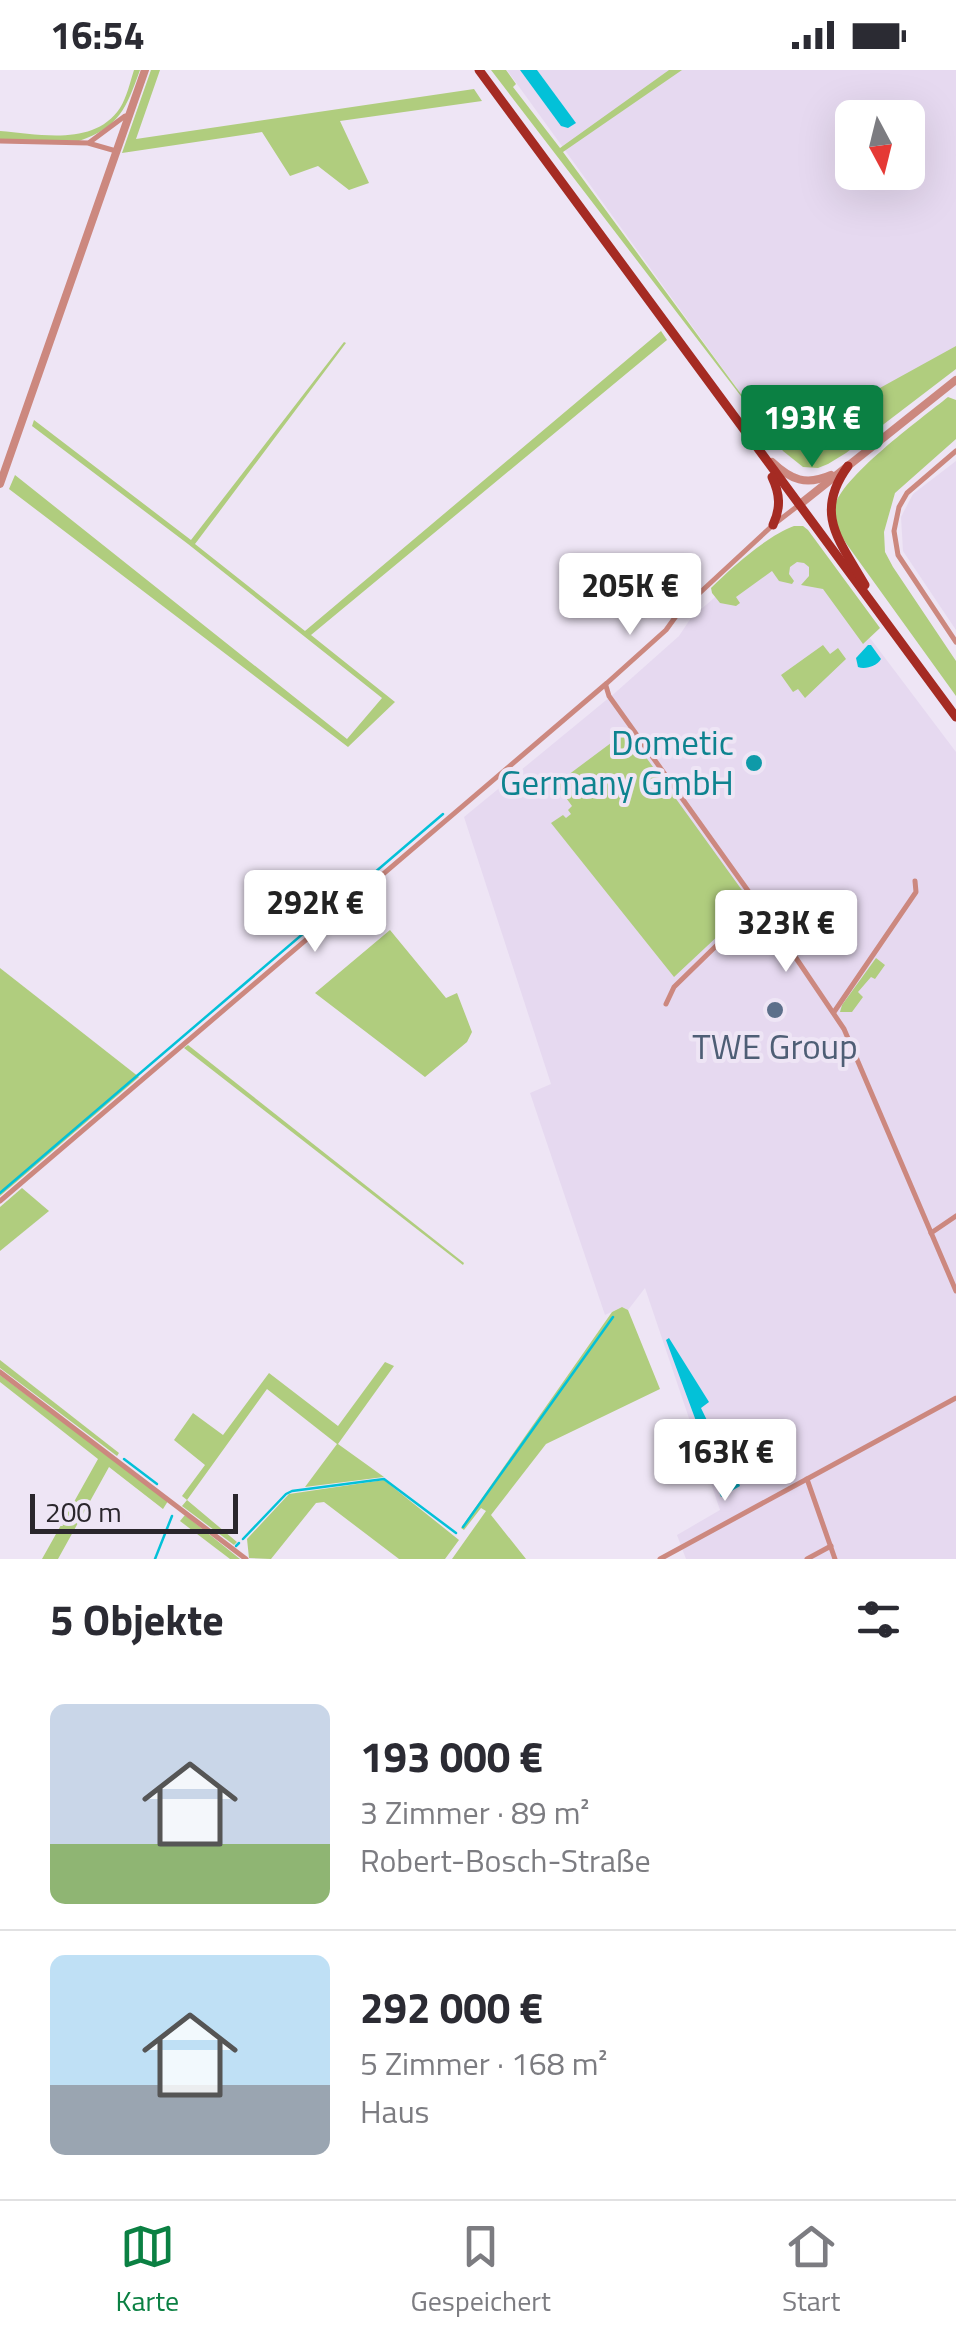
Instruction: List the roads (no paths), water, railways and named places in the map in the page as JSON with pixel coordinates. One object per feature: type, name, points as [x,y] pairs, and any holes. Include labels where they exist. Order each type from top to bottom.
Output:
[{"type":"main road","points":[[478,70],[956,718]]},
{"type":"main road","points":[[754,444],[778,489],[778,513],[773,525]]},
{"type":"main road","points":[[848,466],[834,488],[833,524],[883,618]]},
{"type":"street","points":[[0,484],[145,70]]},
{"type":"street","points":[[88,144],[128,116]]},
{"type":"street","points":[[0,141],[88,144],[117,151]]},
{"type":"street","points":[[0,1201],[607,683],[773,525],[956,380]]},
{"type":"street","points":[[754,444],[784,473],[804,482],[820,480],[848,466]]},
{"type":"street","points":[[956,452],[907,493],[899,506],[894,531],[898,555],[956,642]]},
{"type":"street","points":[[607,683],[609,696],[844,1029],[956,1291]]},
{"type":"street","points":[[834,1012],[916,892],[915,881]]},
{"type":"street","points":[[666,1004],[674,987],[757,906]]},
{"type":"street","points":[[932,1233],[956,1216]]},
{"type":"street","points":[[0,1372],[246,1559]]},
{"type":"street","points":[[660,1559],[956,1398]]},
{"type":"street","points":[[807,1479],[835,1559]]},
{"type":"street","points":[[806,1559],[830,1546]]},
{"type":"water","points":[[520,70],[537,70],[576,123],[568,128],[561,126]]},
{"type":"water","points":[[871,645],[881,659],[871,667],[858,667],[856,658]]},
{"type":"water","points":[[669,1338],[709,1402],[701,1408],[718,1443],[706,1448],[666,1340]]},
{"type":"water","points":[[726,1452],[740,1486],[721,1497],[708,1459]]},
{"type":"waterway","points":[[0,1193],[443,814]]},
{"type":"waterway","points":[[463,1527],[613,1317]]},
{"type":"waterway","points":[[124,1459],[157,1484]]},
{"type":"waterway","points":[[243,1539],[292,1491],[384,1479],[456,1533]]},
{"type":"waterway","points":[[155,1559],[172,1516]]},
{"type":"waterway","points":[[236,1546],[239,1543]]},
{"type":"place","name":"Dometic Germany GmbH","points":[[754,763]]},
{"type":"place","name":"TWE Group","points":[[775,1010]]}]
